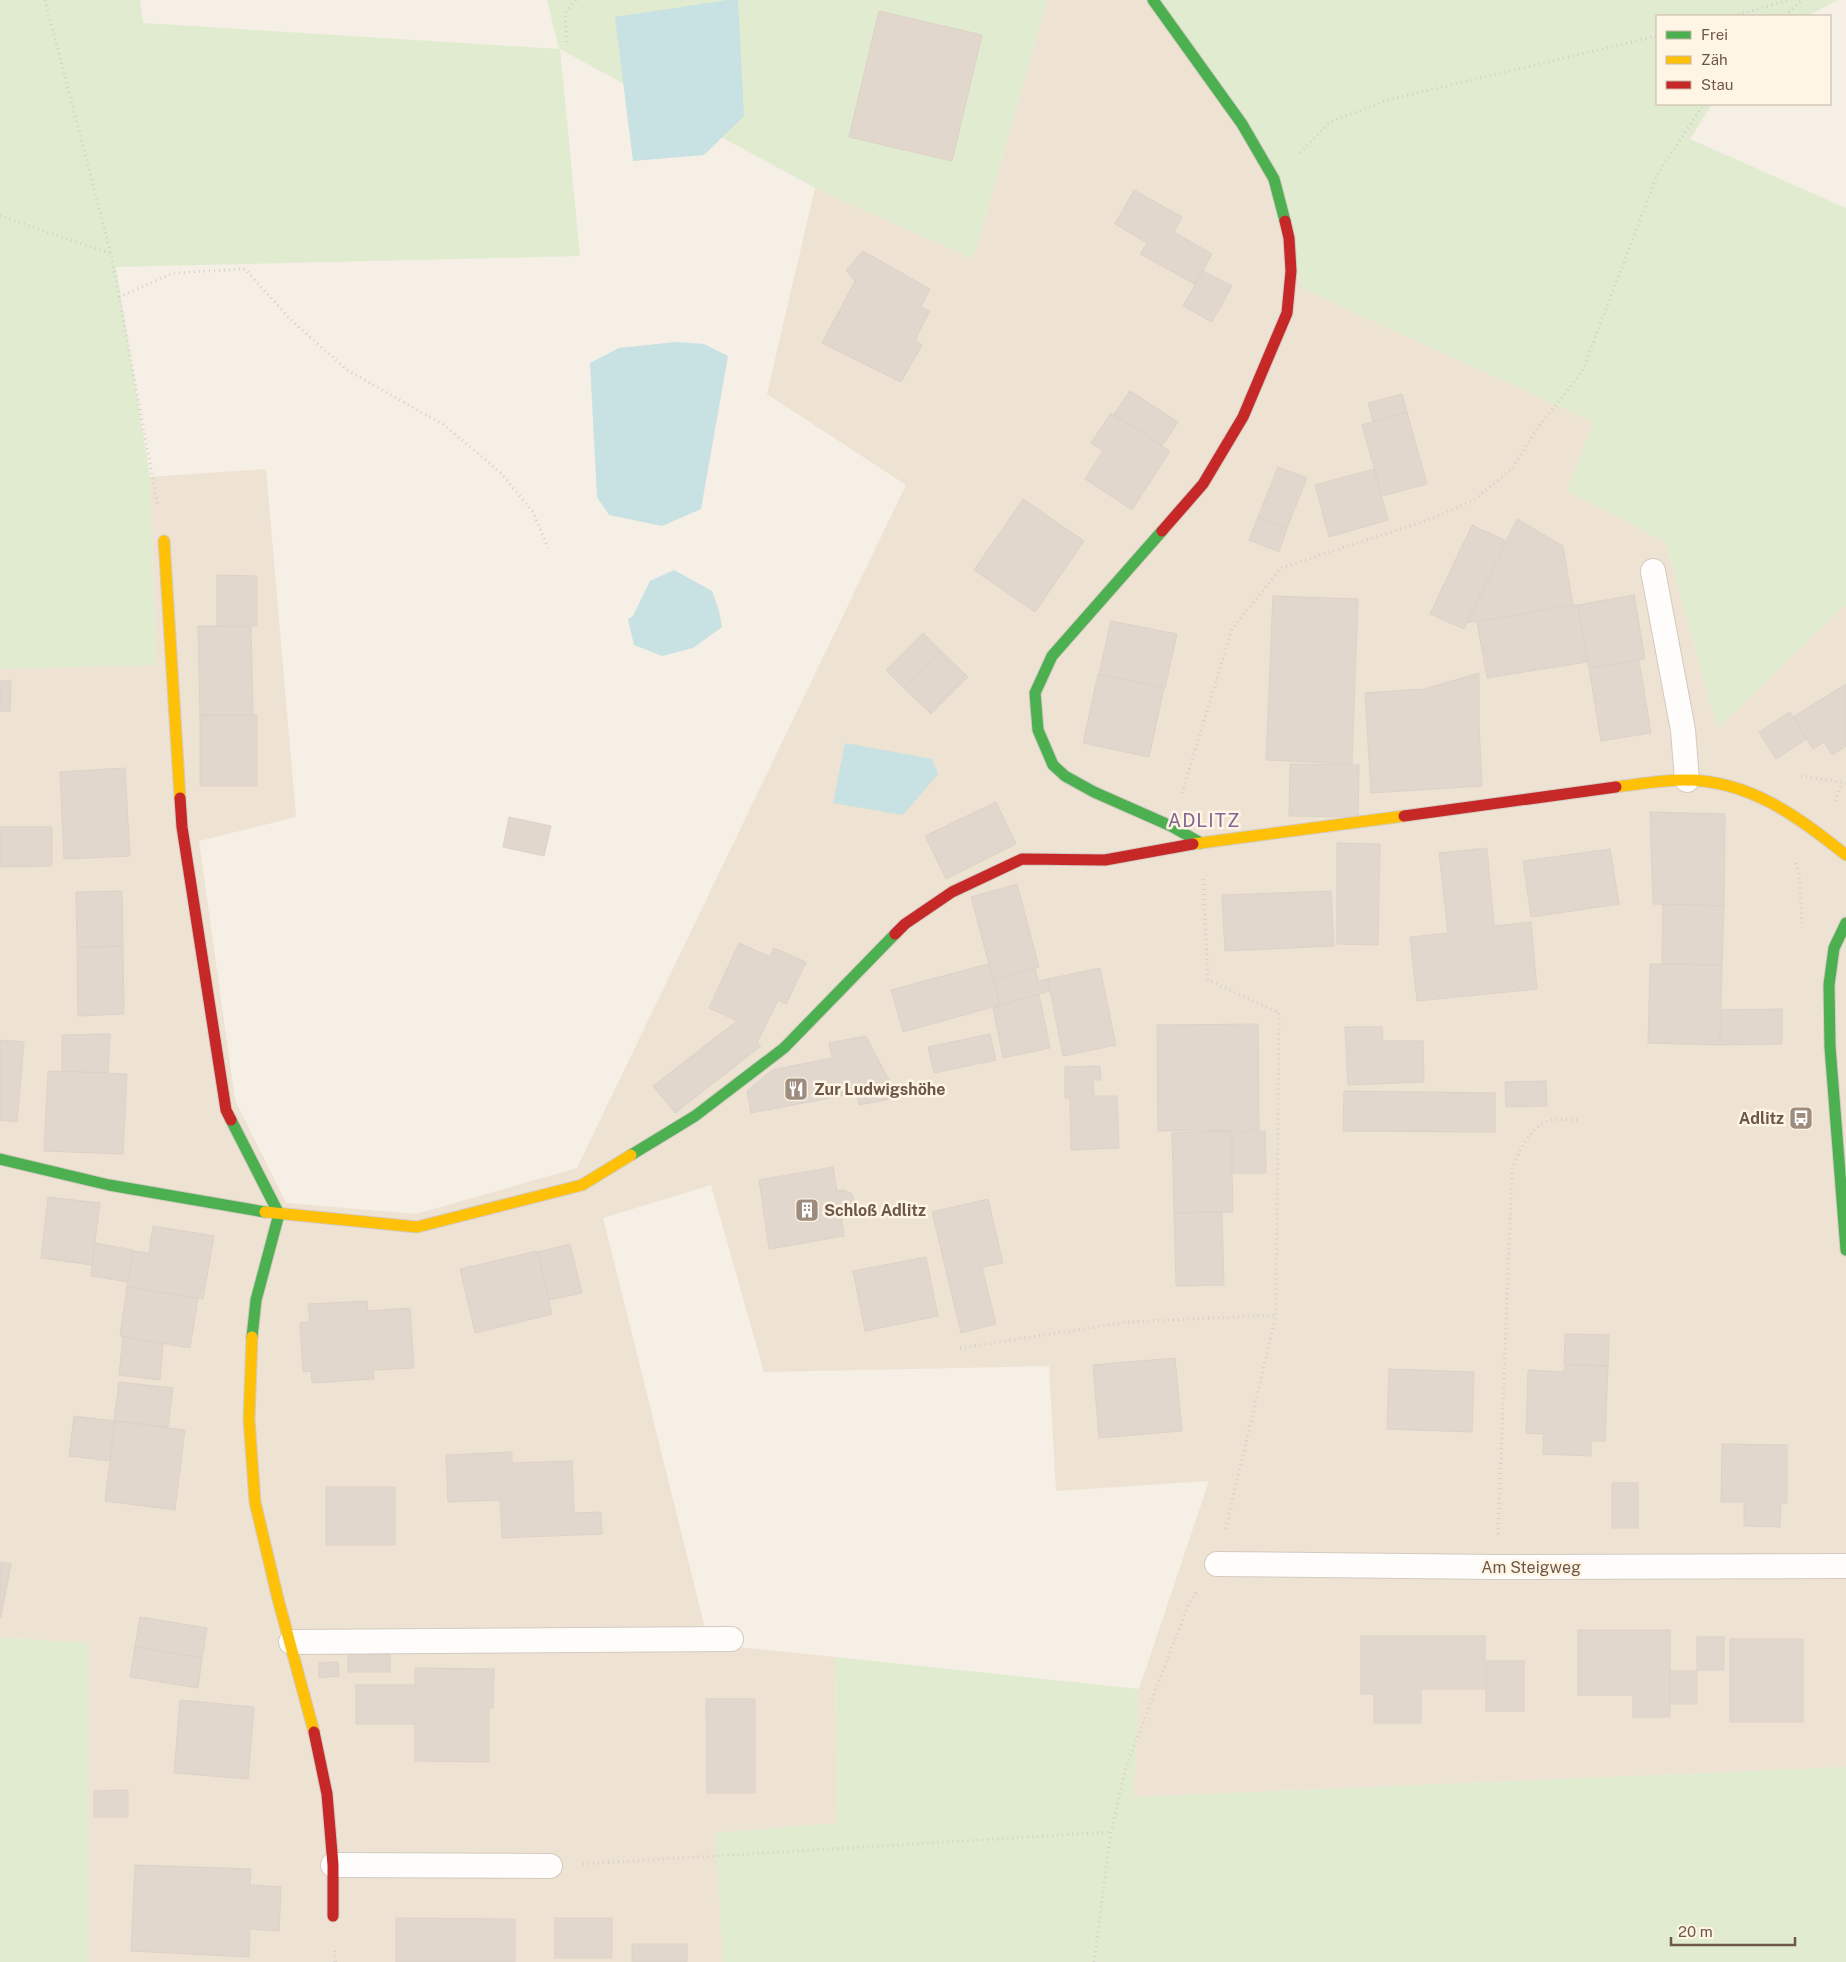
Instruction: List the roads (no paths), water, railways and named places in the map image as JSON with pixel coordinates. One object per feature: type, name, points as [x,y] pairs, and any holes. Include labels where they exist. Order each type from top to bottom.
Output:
[{"type":"street","points":[[1153,0],[1242,124],[1274,179],[1289,238],[1290,271],[1287,313],[1243,417],[1203,484],[1052,656],[1035,693],[1038,730],[1053,765],[1065,776],[1094,792],[1171,826],[1201,843]]},
{"type":"street","points":[[164,541],[182,827],[226,1110],[279,1214],[256,1300],[250,1362],[249,1419],[255,1502],[278,1599],[309,1707],[327,1794],[333,1865],[333,1916]]},
{"type":"street","points":[[0,1159],[109,1185],[279,1214],[417,1227],[582,1185],[695,1116],[784,1048],[905,924],[952,892],[1022,859],[1105,860],[1201,843],[1612,788],[1686,780],[1719,783],[1767,798],[1820,834],[1846,855]]},
{"type":"street","points":[[1846,923],[1834,948],[1829,985],[1830,1047],[1846,1250]]},
{"type":"lane","points":[[1653,571],[1683,730],[1686,780]]},
{"type":"lane","name":"Am Steigweg","points":[[1217,1564],[1496,1567],[1846,1566]]},
{"type":"lane","points":[[291,1642],[731,1638]]},
{"type":"lane","points":[[333,1865],[550,1866]]},
{"type":"water","points":[[738,0],[744,116],[704,155],[633,161],[615,17]]},
{"type":"water","points":[[676,342],[704,344],[728,356],[701,509],[662,526],[609,515],[597,497],[590,363],[619,348]]},
{"type":"water","points":[[674,570],[712,591],[722,627],[693,648],[662,656],[634,645],[628,619],[633,616],[650,581]]},
{"type":"water","points":[[845,743],[932,759],[938,774],[903,815],[833,803]]},
{"type":"place","name":"Zur Ludwigshöhe","points":[[796,1089]]},
{"type":"place","name":"Adlitz","points":[[1801,1118]]},
{"type":"place","name":"Schloß Adlitz","points":[[807,1210]]},
{"type":"district","name":"ADLITZ","points":[[1204,820]]}]
